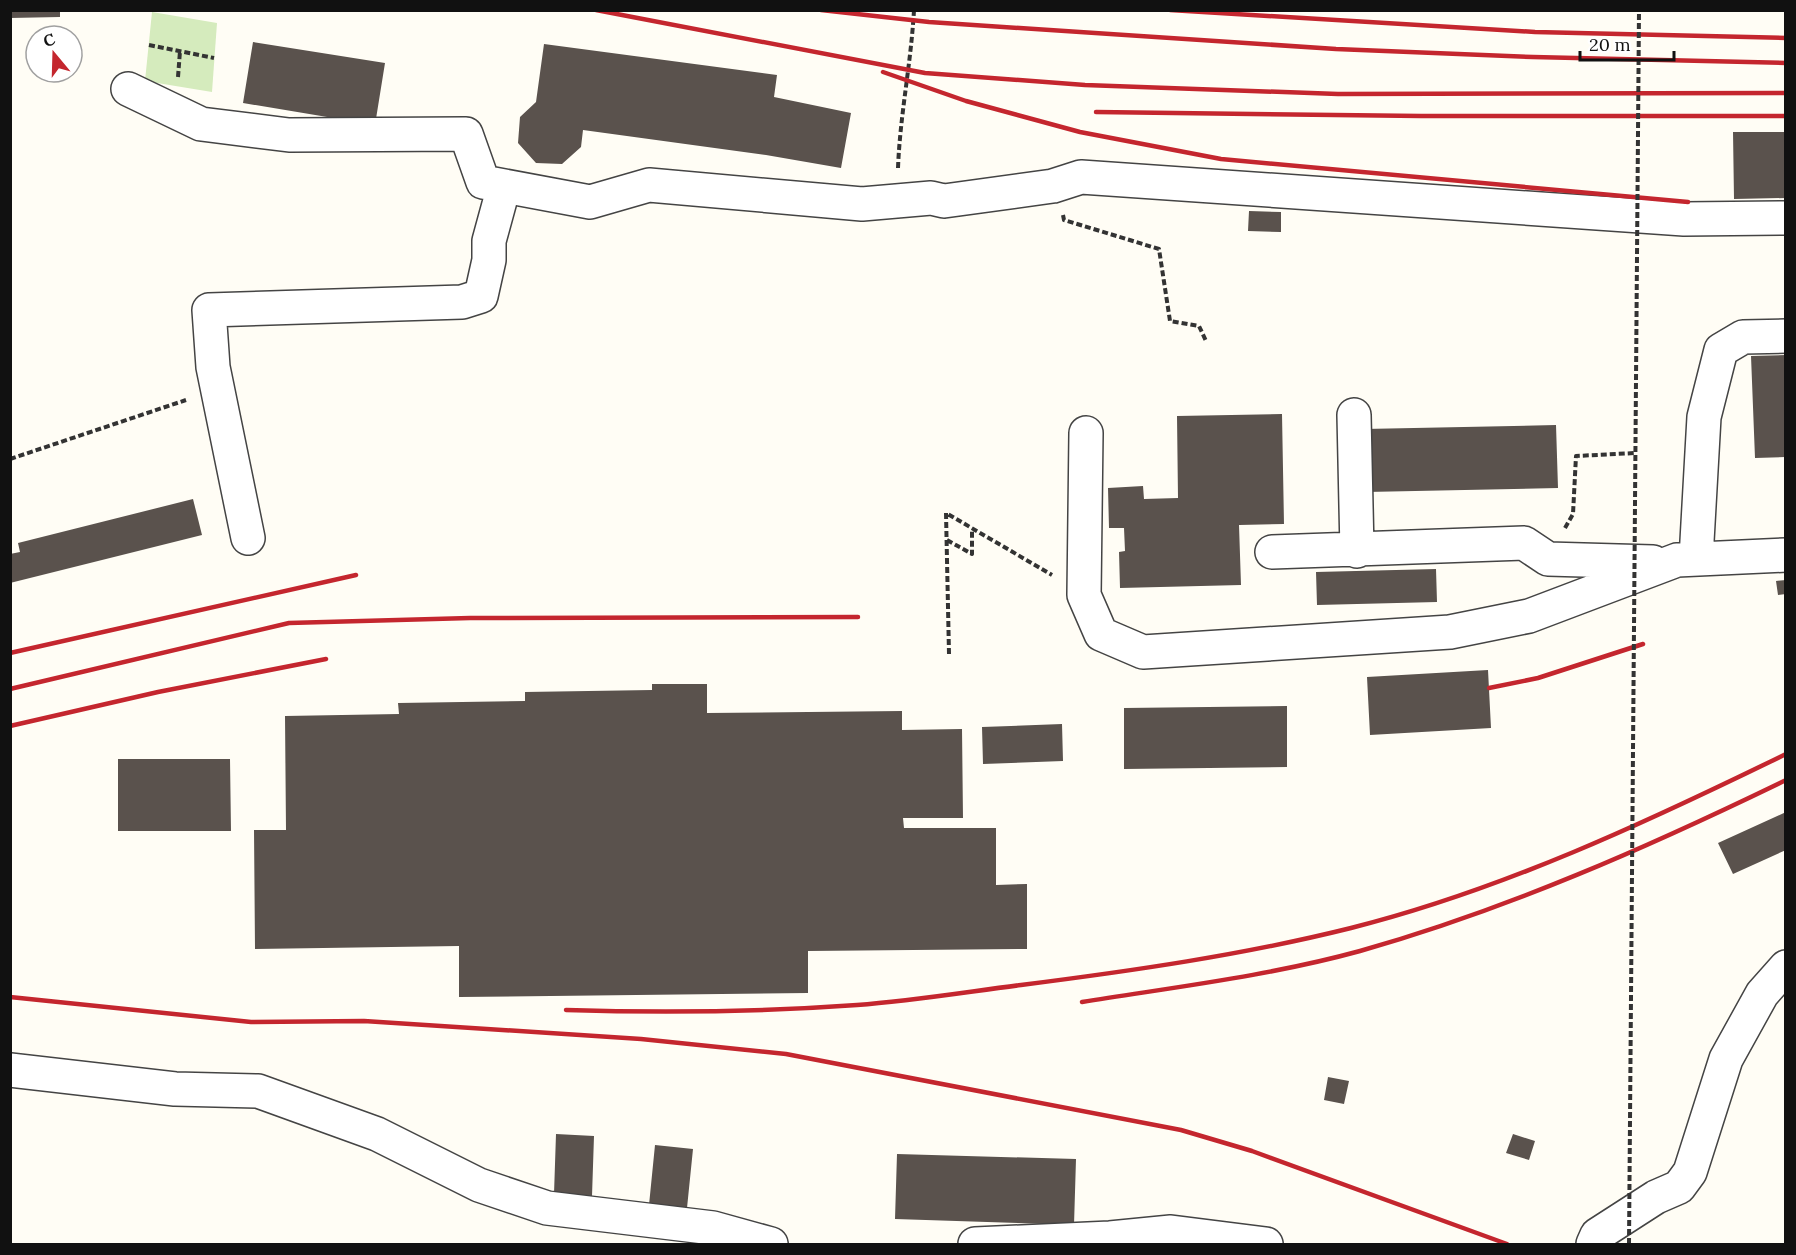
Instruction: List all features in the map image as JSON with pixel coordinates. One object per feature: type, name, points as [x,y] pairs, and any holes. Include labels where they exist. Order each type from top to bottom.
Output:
[{"type":"lane","points":[[128,89],[201,124],[223,127],[289,135],[466,134],[483,182],[590,202],[649,185],[862,204],[931,198],[944,201],[1053,186],[1081,177],[1684,219],[1785,218]]},
{"type":"lane","points":[[248,538],[213,367],[209,310],[462,302],[481,296],[489,260],[489,241],[504,186]]},
{"type":"lane","points":[[1683,561],[1704,417],[1721,350],[1743,337],[1785,336]]},
{"type":"lane","points":[[1354,415],[1356,551]]},
{"type":"lane","points":[[1086,433],[1084,595],[1101,634],[1143,652],[1450,632],[1528,616],[1683,561]]},
{"type":"lane","points":[[1272,552],[1356,551],[1524,543],[1548,559],[1683,561],[1785,555]]},
{"type":"lane","points":[[1593,1245],[1597,1235],[1656,1197],[1679,1187],[1690,1172],[1726,1059],[1762,994],[1785,967]]},
{"type":"lane","points":[[10,1070],[175,1089],[258,1091],[377,1134],[479,1185],[547,1208],[713,1227],[771,1245]]},
{"type":"lane","points":[[975,1245],[1171,1232],[1266,1245]]},
{"type":"path","points":[[898,172],[899,141],[912,60],[914,10]]},
{"type":"path","points":[[1629,1245],[1639,10]]},
{"type":"path","points":[[149,45],[214,58]]},
{"type":"path","points":[[177,86],[180,51]]},
{"type":"path","points":[[1053,186],[1062,204],[1064,220],[1159,249],[1170,321],[1199,326],[1206,342]]},
{"type":"path","points":[[10,459],[218,388]]},
{"type":"path","points":[[1573,514],[1576,456],[1636,453]]},
{"type":"path","points":[[949,654],[946,513],[1063,581]]},
{"type":"path","points":[[946,540],[972,554],[972,529]]},
{"type":"green space","points":[[152,12],[217,23],[212,92],[145,81]]},
{"type":"building","points":[[10,10],[60,10],[60,17],[10,18]]},
{"type":"building","points":[[253,42],[385,63],[375,125],[243,103]]},
{"type":"building","points":[[544,44],[777,75],[774,97],[851,113],[841,168],[766,155],[583,130],[581,147],[562,164],[536,163],[518,143],[520,117],[536,102]]},
{"type":"building","points":[[1733,132],[1786,132],[1786,198],[1734,199]]},
{"type":"building","points":[[1249,211],[1281,212],[1281,232],[1248,231]]},
{"type":"building","points":[[1786,355],[1785,457],[1755,458],[1751,356]]},
{"type":"building","points":[[1282,414],[1284,524],[1239,525],[1241,585],[1120,588],[1119,552],[1125,551],[1124,528],[1109,528],[1108,488],[1143,486],[1144,499],[1178,498],[1177,416]]},
{"type":"building","points":[[1556,425],[1558,488],[1366,492],[1364,429]]},
{"type":"building","points":[[193,499],[202,535],[10,583],[10,554],[20,552],[18,543]]},
{"type":"building","points":[[1436,569],[1437,602],[1317,605],[1316,572]]},
{"type":"building","points":[[1786,580],[1786,594],[1778,595],[1776,581]]},
{"type":"building","points":[[1488,670],[1491,728],[1370,735],[1367,677]]},
{"type":"building","points":[[652,684],[707,684],[707,713],[902,711],[902,730],[962,729],[963,818],[903,818],[904,828],[996,828],[996,885],[1027,884],[1027,949],[808,951],[808,993],[459,997],[459,946],[255,949],[254,830],[286,830],[285,716],[399,714],[398,703],[525,701],[525,692],[652,690]]},
{"type":"building","points":[[1287,706],[1287,767],[1124,769],[1124,708]]},
{"type":"building","points":[[1062,724],[1063,761],[983,764],[982,727]]},
{"type":"building","points":[[118,759],[230,759],[231,831],[118,831]]},
{"type":"building","points":[[1786,812],[1786,850],[1733,874],[1718,843]]},
{"type":"building","points":[[1328,1077],[1349,1081],[1344,1104],[1324,1100]]},
{"type":"building","points":[[556,1134],[594,1136],[592,1196],[554,1194]]},
{"type":"building","points":[[1513,1134],[1535,1141],[1529,1160],[1506,1153]]},
{"type":"building","points":[[655,1145],[693,1149],[687,1208],[649,1205]]},
{"type":"building","points":[[897,1154],[1076,1159],[1074,1225],[895,1219]]},
{"type":"railway","points":[[596,10],[925,73],[1085,85],[1338,94],[1786,93]]},
{"type":"railway","points":[[821,10],[929,22],[1336,49],[1533,57],[1786,63]]},
{"type":"railway","points":[[1170,10],[1535,32],[1786,38]]},
{"type":"railway","points":[[883,72],[966,101],[1080,132],[1221,159],[1688,202]]},
{"type":"railway","points":[[1096,112],[1421,116],[1786,116]]},
{"type":"railway","points":[[10,653],[356,575]]},
{"type":"railway","points":[[10,689],[289,623],[470,618],[858,617]]},
{"type":"railway","points":[[1489,688],[1538,678],[1643,644]]},
{"type":"railway","points":[[10,726],[158,692],[326,659]]},
{"type":"railway","points":[[566,1010],[712,1011],[878,1003],[1104,974],[1310,938],[1407,912],[1518,874],[1681,805],[1786,754]]},
{"type":"railway","points":[[1082,1002],[1222,980],[1326,960],[1415,934],[1470,916],[1577,875],[1786,780]]},
{"type":"railway","points":[[10,997],[251,1022],[364,1021],[641,1039],[786,1054],[1181,1130],[1252,1151],[1507,1244]]}]
